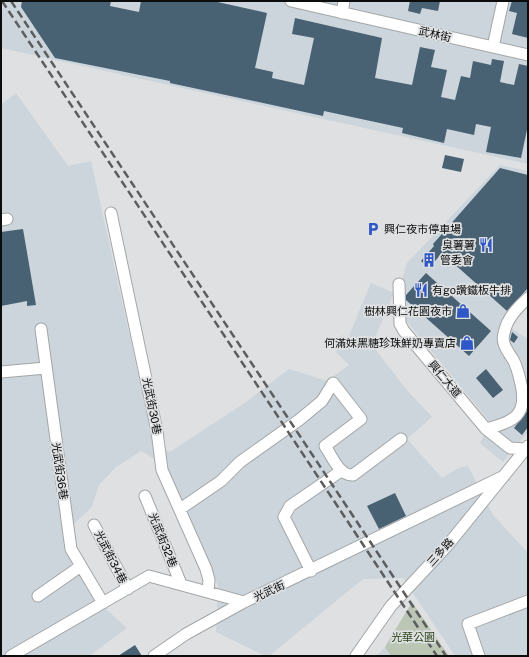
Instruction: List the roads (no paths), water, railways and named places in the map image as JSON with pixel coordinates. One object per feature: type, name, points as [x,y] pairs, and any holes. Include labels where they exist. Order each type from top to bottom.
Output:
[{"type":"street","name":"武林街","points":[[291,1],[528,55]]},
{"type":"street","points":[[342,12],[344,1]]},
{"type":"street","points":[[493,47],[503,1]]},
{"type":"street","name":"光武街30巷","points":[[111,213],[157,431],[162,470],[206,569],[209,580],[208,592]]},
{"type":"street","name":"興仁大道","points":[[400,284],[400,324],[404,330],[486,429],[514,449],[527,449]]},
{"type":"street","points":[[486,429],[516,416],[521,411],[524,403],[519,375],[512,358],[506,350],[503,340],[504,332],[512,315],[528,298]]},
{"type":"street","name":"光武街36巷","points":[[41,329],[71,549],[103,603]]},
{"type":"street","points":[[1,372],[46,368]]},
{"type":"street","points":[[180,509],[221,481],[240,462],[299,420],[322,400],[333,383],[361,419],[325,446],[341,471],[347,475],[353,475],[401,439]]},
{"type":"street","name":"三多路","points":[[356,656],[391,606],[447,546],[527,449]]},
{"type":"street","points":[[312,571],[284,516],[290,506],[341,471]]},
{"type":"street","name":"光武街","points":[[11,656],[149,576],[244,602],[312,571],[504,476]]},
{"type":"street","name":"光武街32巷","points":[[145,496],[181,584]]},
{"type":"street","name":"光武街34巷","points":[[94,525],[128,589]]},
{"type":"street","points":[[38,596],[81,566]]},
{"type":"street","points":[[479,656],[468,624],[528,601]]},
{"type":"street","points":[[154,656],[186,634],[244,602]]},
{"type":"railway","points":[[2,1],[437,656]]},
{"type":"railway","points":[[11,1],[446,656]]},
{"type":"place","name":"興仁夜市停車場","points":[[373,229]]},
{"type":"place","name":"臭薯薯","points":[[486,245]]},
{"type":"place","name":"管委會","points":[[429,260]]},
{"type":"place","name":"有go讚鐵板牛排","points":[[421,290]]},
{"type":"place","name":"樹林興仁花園夜市","points":[[463,311]]},
{"type":"place","name":"何滿妹黑糖珍珠鮮奶專賣店","points":[[467,343]]},
{"type":"park label","name":"光華公園","points":[[413,637]]}]
